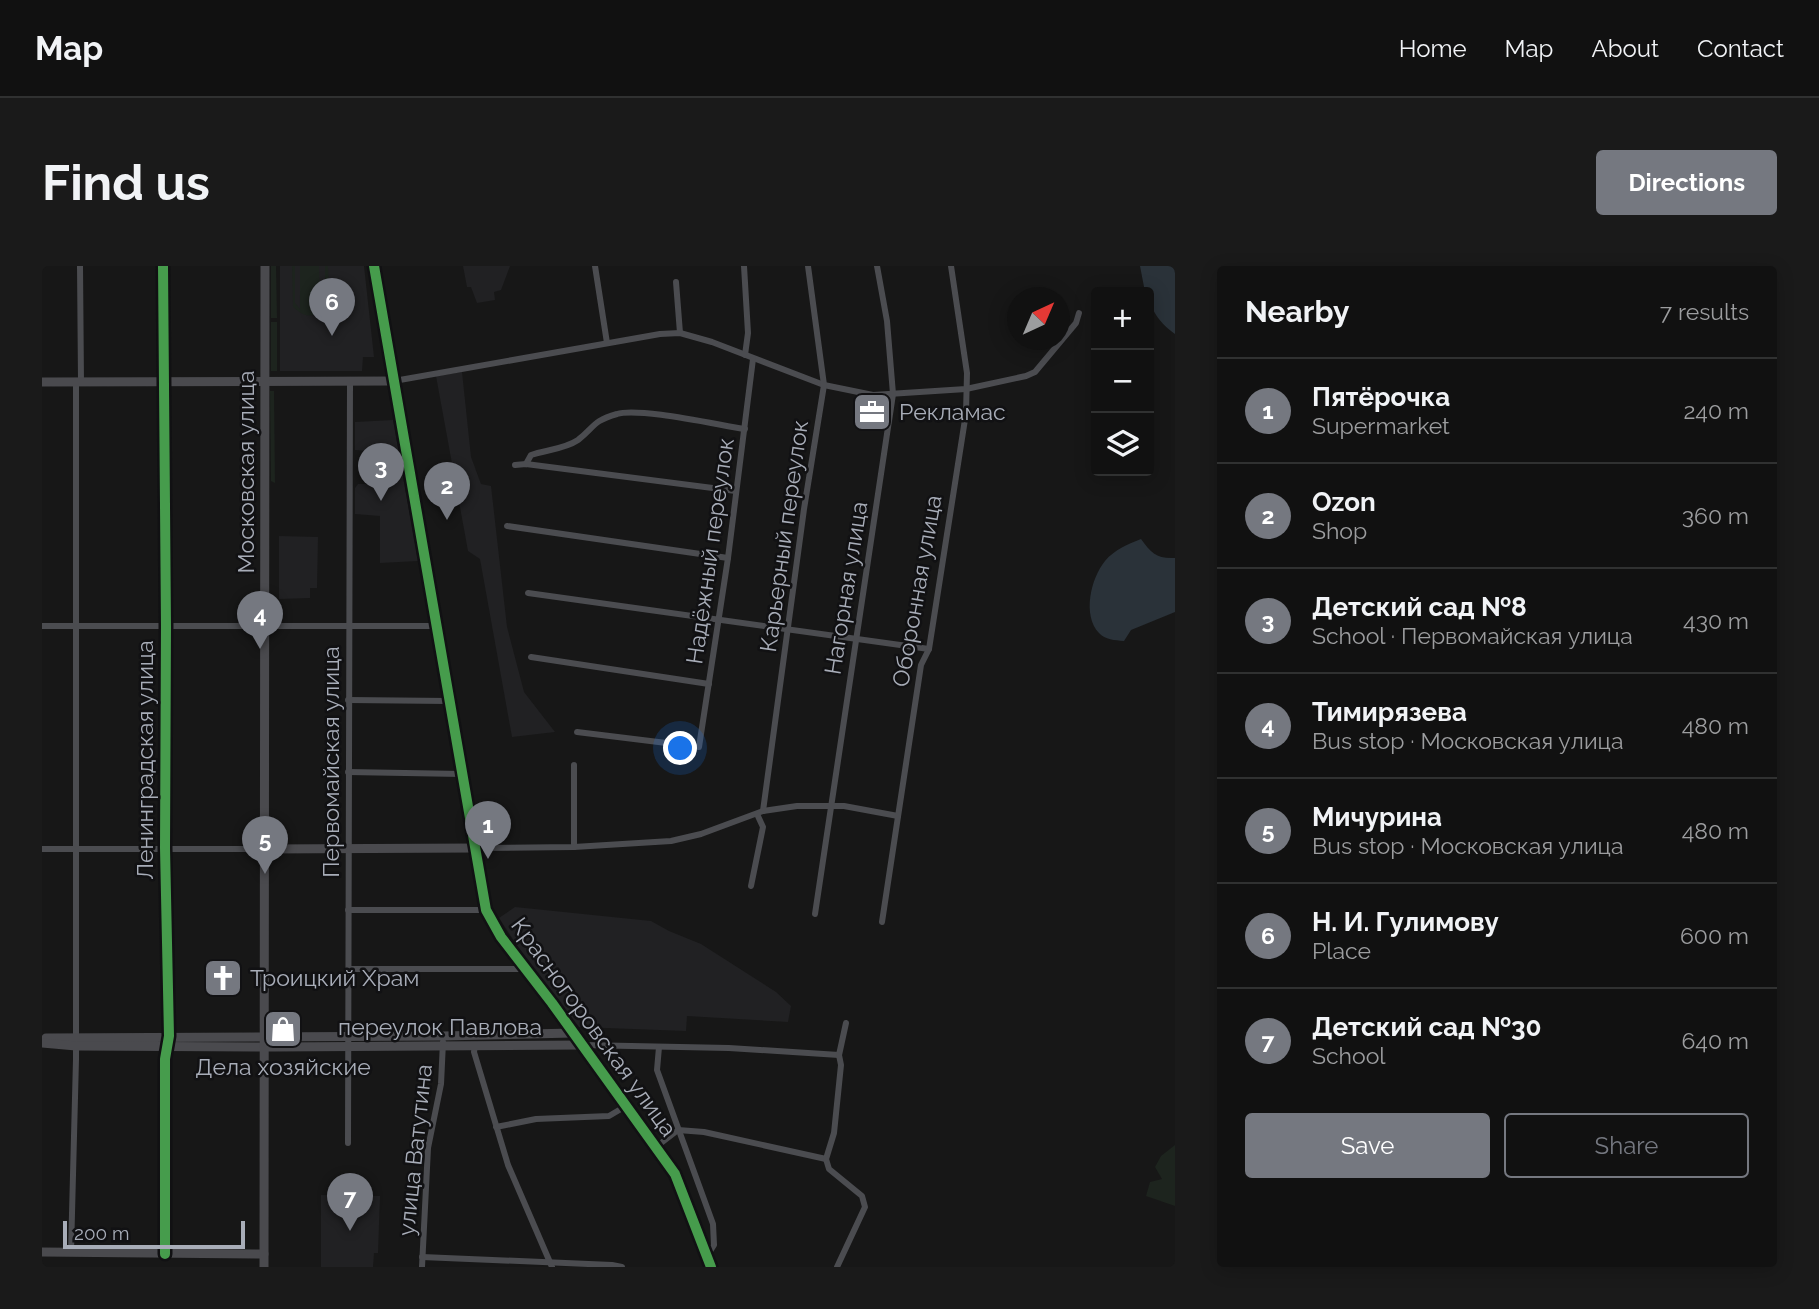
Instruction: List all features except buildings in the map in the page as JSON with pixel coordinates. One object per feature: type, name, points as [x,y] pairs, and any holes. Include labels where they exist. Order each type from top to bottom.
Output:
[{"type":"street","points":[[71,1252],[77,847],[80,266]]},
{"type":"street","name":"Ленинградская улица","points":[[163,266],[165,848],[169,1036],[166,1047],[165,1254]]},
{"type":"street","name":"Московская улица","points":[[264,1267],[265,266]]},
{"type":"street","name":"Красногоровская улица","points":[[374,266],[486,910],[501,937],[675,1174],[711,1267]]},
{"type":"street","points":[[595,266],[607,343]]},
{"type":"street","points":[[744,266],[748,332],[745,355]]},
{"type":"street","name":"Карьерный переулок","points":[[751,886],[763,827],[760,812],[824,385],[808,266]]},
{"type":"street","name":"Нагорная улица","points":[[815,914],[892,394],[887,321],[877,266]]},
{"type":"street","name":"Оборонная улица","points":[[882,922],[920,665],[929,649],[966,413],[967,373],[951,266]]},
{"type":"street","points":[[677,282],[680,333]]},
{"type":"street","points":[[42,382],[394,381],[660,334],[680,333],[712,342],[824,385],[873,395],[892,394],[966,389],[1026,376],[1035,372],[1076,323],[1079,313]]},
{"type":"street","name":"Надёжный переулок","points":[[577,732],[699,747],[728,558],[753,359]]},
{"type":"street","name":"Первомайская улица","points":[[348,1143],[346,1068],[349,1042],[350,381]]},
{"type":"street","points":[[526,464],[531,455],[568,446],[578,440],[595,421],[620,412],[745,429]]},
{"type":"street","points":[[515,465],[526,464],[736,491]]},
{"type":"street","points":[[507,526],[728,558]]},
{"type":"street","points":[[528,593],[788,627],[929,649]]},
{"type":"street","points":[[42,626],[435,626]]},
{"type":"street","points":[[531,657],[709,684]]},
{"type":"street","points":[[348,700],[449,701]]},
{"type":"street","points":[[574,765],[574,847]]},
{"type":"street","points":[[348,772],[462,774]]},
{"type":"street","points":[[42,849],[574,847],[671,841],[701,834],[760,812],[797,806],[831,806],[898,816]]},
{"type":"street","points":[[348,910],[486,910]]},
{"type":"street","points":[[349,970],[525,969]]},
{"type":"street","points":[[837,1267],[865,1207],[862,1196],[829,1169],[826,1159],[834,1133],[839,1097],[839,1055],[846,1023]]},
{"type":"street","name":"переулок Павлова","points":[[475,1041],[573,1033]]},
{"type":"street","name":"переулок Павлова","points":[[75,1042],[169,1036],[264,1037],[349,1042]]},
{"type":"street","name":"переулок Павлова","points":[[42,1040],[166,1047],[475,1041],[729,1048],[839,1055]]},
{"type":"street","name":"улица Ватутина","points":[[422,1267],[428,1148],[441,1084],[443,1041]]},
{"type":"street","points":[[475,1041],[474,1052],[508,1165],[551,1265]]},
{"type":"street","name":"Красногоровская улица","points":[[659,1046],[657,1070],[713,1224],[714,1245],[707,1256]]},
{"type":"street","points":[[496,1127],[536,1119],[609,1115],[626,1106]]},
{"type":"street","points":[[656,1147],[678,1130],[747,1140],[826,1159]]},
{"type":"street","points":[[42,1252],[264,1254]]},
{"type":"street","points":[[422,1256],[622,1267]]},
{"type":"shaded area","points":[[271,266],[276,266],[277,318],[271,318]]},
{"type":"shaded area","points":[[280,266],[364,266],[374,357],[363,357],[362,371],[280,371]]},
{"type":"shaded area","points":[[292,266],[295,266],[295,303],[300,309],[300,266],[319,266],[320,308],[325,302],[325,266],[328,266],[329,295],[320,312],[307,315],[293,307]]},
{"type":"shaded area","points":[[463,266],[510,266],[501,290],[494,292],[495,300],[477,303],[471,287],[467,287]]},
{"type":"shaded area","points":[[1140,266],[1175,266],[1175,334],[1154,311],[1154,287],[1144,287]]},
{"type":"shaded area","points":[[271,322],[277,322],[277,371],[271,371]]},
{"type":"shaded area","points":[[462,372],[471,457],[481,484],[491,486],[507,627],[524,692],[555,732],[512,737],[480,559],[468,551],[436,376]]},
{"type":"shaded area","points":[[270,391],[274,391],[275,483],[271,481]]},
{"type":"shaded area","points":[[858,397],[895,399],[892,424],[856,418]]},
{"type":"shaded area","points":[[393,420],[418,561],[380,563],[380,516],[355,514],[355,488],[358,484],[375,484],[381,474],[381,452],[355,450],[355,422]]},
{"type":"shaded area","points":[[279,536],[318,537],[317,588],[310,588],[310,598],[279,599]]},
{"type":"shaded area","points":[[1141,539],[1155,554],[1175,558],[1175,612],[1131,630],[1124,641],[1107,638],[1099,633],[1091,617],[1092,587],[1100,568],[1109,557]]},
{"type":"shaded area","points":[[515,907],[651,921],[701,944],[776,992],[791,1006],[788,1022],[687,1016],[686,1031],[579,1027],[530,965],[499,918]]},
{"type":"shaded area","points":[[1175,1145],[1175,1206],[1146,1196],[1150,1182],[1162,1179],[1155,1167],[1161,1156]]},
{"type":"shaded area","points":[[321,1195],[380,1196],[378,1253],[374,1253],[373,1267],[321,1267]]},
{"type":"cycle path","points":[[163,266],[165,848],[169,1036],[165,1059],[165,1254]]},
{"type":"cycle path","points":[[374,266],[486,910],[501,937],[675,1174],[711,1267]]},
{"type":"place","name":"Н. И. Гулимову","points":[[332,336]]},
{"type":"place","name":"Рекламас","points":[[872,412]]},
{"type":"place","name":"Детский сад №8","points":[[381,501]]},
{"type":"place","name":"Ozon","points":[[447,520]]},
{"type":"place","name":"Тимирязева","points":[[260,649]]},
{"type":"place","name":"Пятёрочка","points":[[488,859]]},
{"type":"place","name":"Мичурина","points":[[265,874]]},
{"type":"place","name":"Троицкий Храм","points":[[223,978]]},
{"type":"place","name":"Дела хозяйские","points":[[283,1029]]},
{"type":"place","name":"Детский сад №30","points":[[350,1231]]}]
